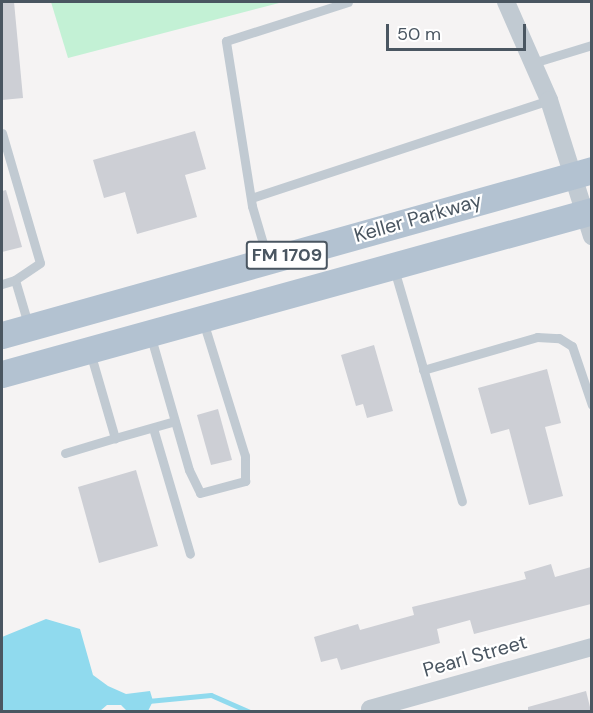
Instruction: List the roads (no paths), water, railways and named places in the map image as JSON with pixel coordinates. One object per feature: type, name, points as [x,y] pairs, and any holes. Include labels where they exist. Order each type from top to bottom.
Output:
[{"type":"main road","name":"Keller Parkway","points":[[2,334],[268,260],[585,199]]},
{"type":"main road","name":"Keller Parkway","points":[[2,374],[392,264],[585,199]]},
{"type":"street","points":[[506,2],[549,100],[585,199]]},
{"type":"street","name":"Pearl Street","points":[[370,709],[591,647]]},
{"type":"lane","points":[[268,260],[251,198],[226,41],[348,2]]},
{"type":"lane","points":[[533,63],[591,45]]},
{"type":"lane","points":[[251,198],[549,100]]},
{"type":"lane","points":[[2,133],[40,263],[15,280],[2,284]]},
{"type":"lane","points":[[392,264],[462,501]]},
{"type":"lane","points":[[15,280],[29,327]]},
{"type":"lane","points":[[150,332],[175,421],[200,493],[245,481],[244,456],[202,317]]},
{"type":"lane","points":[[423,370],[537,337],[559,338],[572,346],[591,405]]},
{"type":"lane","points":[[89,349],[115,438]]},
{"type":"lane","points":[[64,453],[175,421]]},
{"type":"lane","points":[[153,428],[190,554]]},
{"type":"water","points":[[46,619],[80,629],[93,675],[108,686],[126,694],[150,691],[153,701],[148,711],[127,711],[121,705],[107,705],[100,711],[2,711],[2,637]]},
{"type":"waterway","points":[[148,701],[211,695],[250,712]]}]
